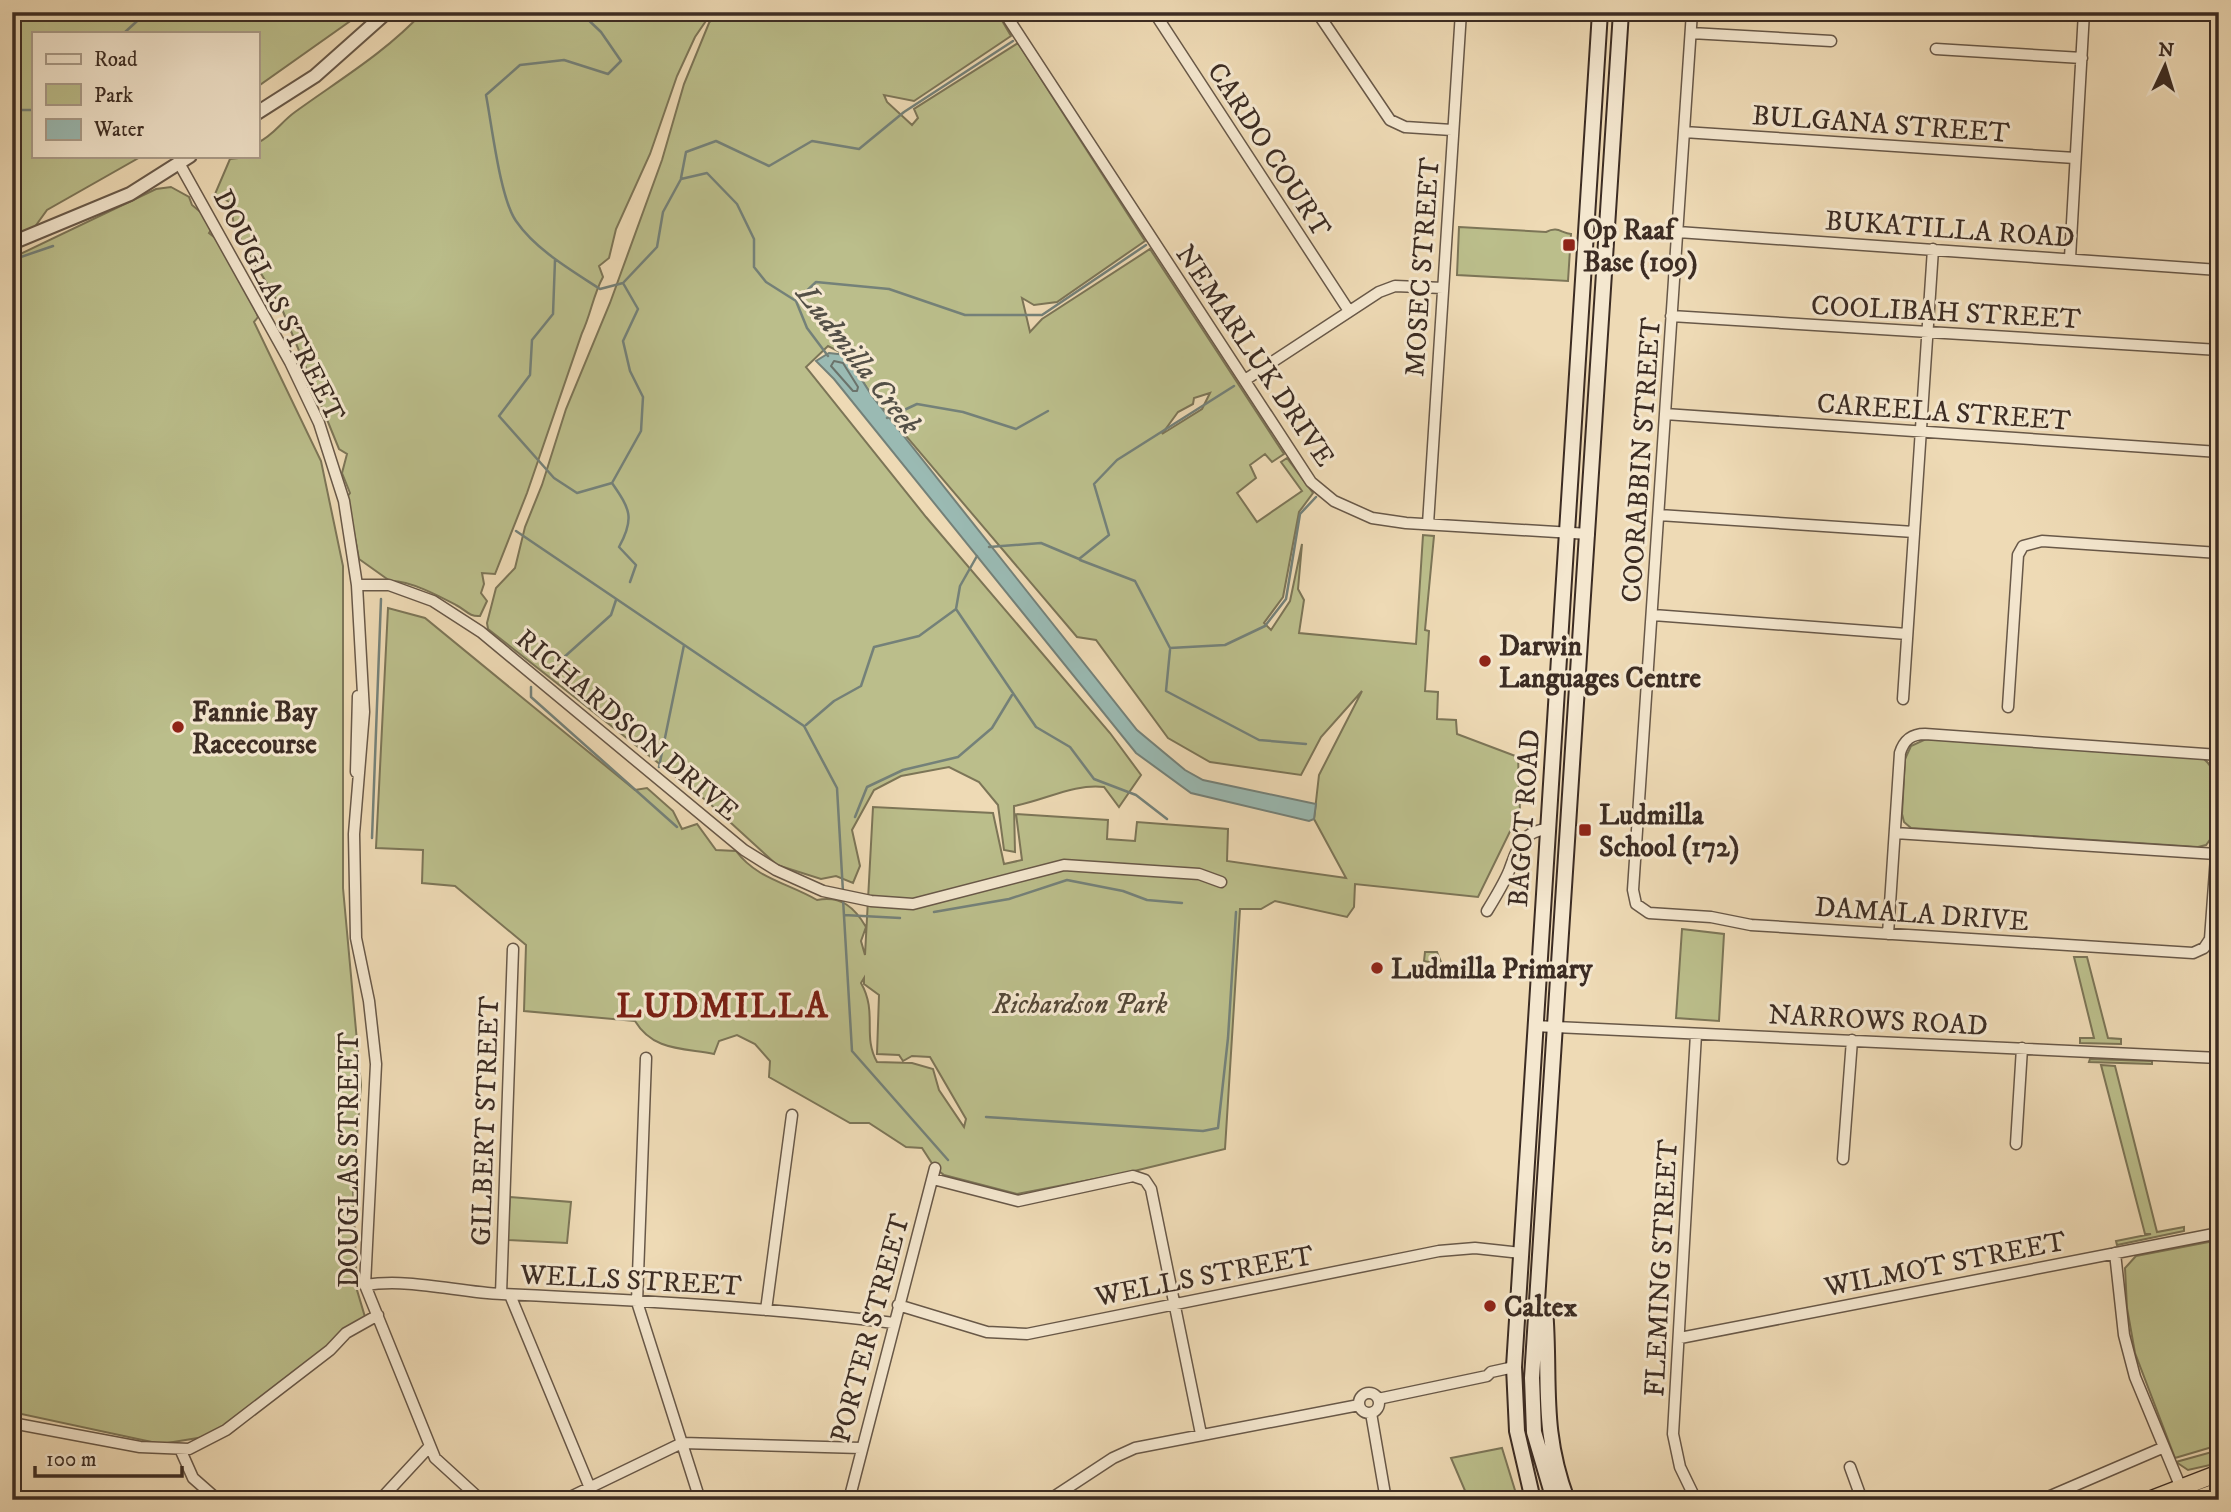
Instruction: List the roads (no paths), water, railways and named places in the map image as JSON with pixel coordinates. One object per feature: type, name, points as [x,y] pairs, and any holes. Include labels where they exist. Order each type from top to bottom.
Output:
[{"type":"highway","points":[[2149,1500],[2183,1494],[2219,1473]]},
{"type":"highway","points":[[2194,1500],[2219,1491]]},
{"type":"main road","name":"BAGOT ROAD","points":[[1532,1500],[1517,1431],[1514,1367],[1600,12]]},
{"type":"main road","name":"BAGOT ROAD","points":[[1554,1500],[1539,1455],[1532,1403],[1621,12]]},
{"type":"main road","name":"BAGOT ROAD","points":[[1541,1267],[1546,1313],[1547,1417],[1553,1456],[1567,1500]]},
{"type":"street","points":[[259,112],[315,76],[387,12]]},
{"type":"street","name":"NEMARLUK DRIVE","points":[[1004,12],[1311,482],[1322,492],[1372,518],[1589,534]]},
{"type":"street","name":"CARDO COURT","points":[[1154,12],[1349,311]]},
{"type":"street","points":[[1317,12],[1390,120],[1405,127],[1452,130]]},
{"type":"street","name":"MOSEC STREET","points":[[1428,524],[1461,12]]},
{"type":"street","name":"COORABBIN STREET","points":[[1640,910],[1633,890],[1692,12]]},
{"type":"street","points":[[2070,258],[2084,12]]},
{"type":"street","points":[[1691,33],[1831,41]]},
{"type":"street","points":[[1936,50],[2081,58]]},
{"type":"street","name":"BULGANA STREET","points":[[1684,132],[2075,158]]},
{"type":"street","points":[[12,243],[130,194],[185,159]]},
{"type":"street","name":"DOUGLAS STREET","points":[[185,159],[319,423],[344,501],[357,585],[360,678],[354,752],[357,788],[353,887],[356,938],[369,1001],[376,1064],[365,1285],[438,1462],[481,1500]]},
{"type":"street","name":"BUKATILLA ROAD","points":[[1678,232],[2219,270]]},
{"type":"street","points":[[1903,699],[1933,249]]},
{"type":"street","points":[[1245,380],[1387,288],[1443,288]]},
{"type":"street","name":"COOLIBAH STREET","points":[[1671,316],[2219,350]]},
{"type":"street","name":"CAREELA STREET","points":[[1665,414],[2219,452]]},
{"type":"street","points":[[1660,515],[1914,532]]},
{"type":"street","points":[[2008,708],[2018,555],[2023,546],[2042,541],[2219,553]]},
{"type":"street","name":"RICHARDSON DRIVE","points":[[357,585],[389,585],[433,601],[481,632],[744,850],[776,870],[843,895],[871,901],[913,904],[1064,865],[1199,874],[1221,882]]},
{"type":"street","points":[[1653,615],[1907,634]]},
{"type":"street","points":[[1888,933],[1900,753],[1909,738],[1925,734],[2219,755]]},
{"type":"street","points":[[2216,912],[2219,816]]},
{"type":"street","points":[[1487,911],[1509,870],[1516,845],[1536,830],[1547,829]]},
{"type":"street","points":[[1895,833],[2216,854]]},
{"type":"street","name":"DAMALA DRIVE","points":[[1640,910],[1751,925],[2187,954],[2202,950],[2210,939],[2216,912]]},
{"type":"street","name":"GILBERT STREET","points":[[513,949],[505,1295],[590,1488]]},
{"type":"street","name":"NARROWS ROAD","points":[[1534,1026],[2219,1058]]},
{"type":"street","name":"FLEMING STREET","points":[[1696,1034],[1673,1443],[1680,1467],[1696,1500]]},
{"type":"street","points":[[1843,1159],[1852,1040]]},
{"type":"street","points":[[2016,1144],[2022,1048]]},
{"type":"street","points":[[646,1058],[637,1302],[701,1500]]},
{"type":"street","points":[[766,1310],[792,1115]]},
{"type":"street","name":"PORTER STREET","points":[[849,1500],[934,1174],[1018,1201],[1133,1177],[1145,1180],[1151,1189],[1175,1304]]},
{"type":"street","name":"WILMOT STREET","points":[[1680,1338],[2219,1233]]},
{"type":"street","name":"WELLS STREET","points":[[898,1305],[987,1332],[1017,1335],[1453,1249],[1521,1253]]},
{"type":"street","points":[[2115,1253],[2124,1335],[2135,1377],[2183,1494]]},
{"type":"street","name":"WELLS STREET","points":[[365,1285],[387,1283],[505,1295],[766,1310],[894,1323]]},
{"type":"street","points":[[1175,1304],[1200,1434]]},
{"type":"street","points":[[12,1423],[140,1447],[181,1451],[226,1430],[330,1350],[346,1333],[378,1315]]},
{"type":"street","points":[[1378,1399],[1487,1376],[1491,1372],[1514,1367]]},
{"type":"street","points":[[1359,1405],[1365,1393],[1372,1393],[1378,1399],[1378,1407],[1371,1413]]},
{"type":"street","points":[[1049,1500],[1128,1450],[1359,1405]]},
{"type":"street","points":[[1359,1405],[1362,1410],[1371,1413]]},
{"type":"street","points":[[1371,1413],[1386,1500]]},
{"type":"street","points":[[565,1500],[682,1443],[861,1448]]},
{"type":"street","points":[[380,1500],[430,1446]]},
{"type":"street","points":[[2042,1500],[2162,1448]]},
{"type":"street","points":[[181,1451],[192,1478],[218,1500]]},
{"type":"street","points":[[1850,1467],[1862,1500]]},
{"type":"water","points":[[829,353],[846,355],[872,396],[1137,730],[1185,770],[1203,780],[1316,804],[1314,819],[1309,821],[1191,793],[1136,753],[834,379],[816,361]]},
{"type":"waterway","points":[[125,32],[147,12]]},
{"type":"waterway","name":"Ludmilla Creek","points":[[580,12],[601,32],[621,61],[608,74],[564,60],[520,65],[486,95],[505,196],[516,221],[544,250],[600,289],[623,283],[657,247],[663,212],[681,179],[707,173],[737,204],[754,239],[754,267],[766,282],[796,301],[807,328],[828,356]]},
{"type":"waterway","points":[[681,178],[686,152],[716,141],[769,166],[812,141],[859,149],[904,112],[1013,41]]},
{"type":"waterway","points":[[12,110],[32,110]]},
{"type":"waterway","points":[[796,301],[816,282],[889,289],[965,315],[1042,315],[1146,245]]},
{"type":"waterway","points":[[12,260],[53,246]]},
{"type":"waterway","points":[[555,260],[553,314],[532,340],[530,375],[499,416],[554,478],[577,493],[612,483],[641,431],[643,397],[630,371],[623,341],[638,309],[623,283]]},
{"type":"waterway","points":[[989,547],[1041,543],[1079,559],[1109,535],[1094,484],[1117,460],[1234,386]]},
{"type":"waterway","points":[[887,418],[917,404],[963,412],[1016,429],[1048,411]]},
{"type":"waterway","points":[[612,483],[628,514],[629,521],[619,547],[636,565],[630,582]]},
{"type":"waterway","points":[[1080,560],[1135,581],[1170,648],[1225,645],[1265,626],[1286,599],[1300,514],[1316,497]]},
{"type":"waterway","points":[[516,531],[804,726],[837,788],[843,892]]},
{"type":"waterway","points":[[806,725],[834,701],[861,686],[874,647],[919,636],[956,609],[960,586],[977,556]]},
{"type":"waterway","points":[[372,838],[381,599]]},
{"type":"waterway","points":[[552,668],[611,615],[616,600]]},
{"type":"waterway","points":[[956,609],[1036,727],[1070,747],[1094,779],[1136,795],[1167,819]]},
{"type":"waterway","points":[[659,767],[684,645]]},
{"type":"waterway","points":[[1170,650],[1166,691],[1259,740],[1306,744]]},
{"type":"waterway","points":[[531,687],[531,697],[677,827]]},
{"type":"waterway","points":[[855,817],[867,787],[903,770],[958,757],[992,728],[1012,695]]},
{"type":"waterway","points":[[934,912],[1009,899],[1067,880],[1123,891],[1147,900],[1182,903]]},
{"type":"waterway","points":[[843,899],[852,1051],[948,1160]]},
{"type":"waterway","points":[[986,1117],[1203,1131],[1218,1128],[1228,1038],[1236,912]]},
{"type":"waterway","points":[[844,915],[900,918]]},
{"type":"place","name":"Op Raaf Base (109)","points":[[1569,245]]},
{"type":"place","name":"Darwin Languages Centre","points":[[1485,661]]},
{"type":"place","name":"Fannie Bay Racecourse","points":[[178,727]]},
{"type":"place","name":"Ludmilla School (172)","points":[[1585,830]]},
{"type":"place","name":"Ludmilla Primary","points":[[1377,968]]},
{"type":"place","name":"Caltex","points":[[1490,1306]]},
{"type":"district","name":"LUDMILLA","points":[[723,1005]]},
{"type":"park label","name":"Richardson Park","points":[[1080,1003]]}]
